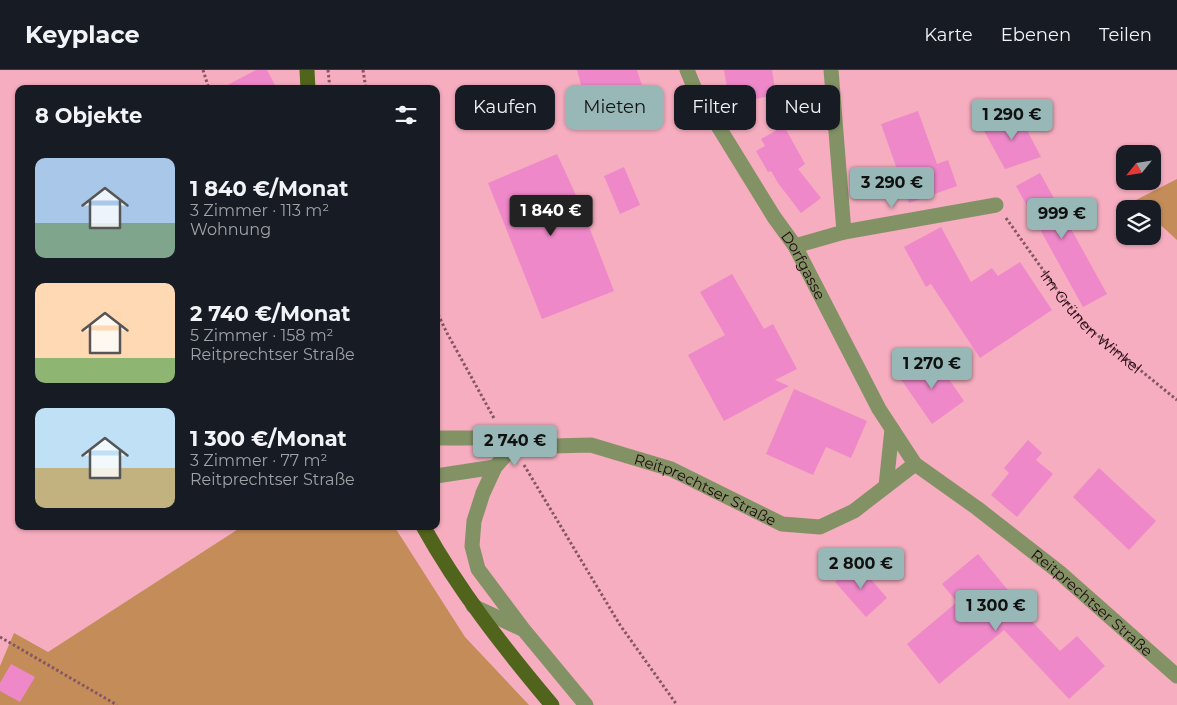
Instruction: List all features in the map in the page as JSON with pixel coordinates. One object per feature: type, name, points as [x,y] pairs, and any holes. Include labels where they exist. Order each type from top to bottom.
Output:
[{"type":"main road","points":[[307,70],[308,85]]},
{"type":"main road","points":[[425,530],[473,606],[552,705]]},
{"type":"street","name":"Dorfgasse","points":[[687,70],[694,86],[774,217],[795,246],[879,409],[915,464]]},
{"type":"street","points":[[831,70],[844,232]]},
{"type":"street","points":[[795,246],[844,232],[996,205]]},
{"type":"street","points":[[886,486],[892,430]]},
{"type":"street","points":[[440,438],[497,438],[513,447],[495,467],[483,493],[474,521],[472,546],[478,569],[523,629],[586,705]]},
{"type":"street","name":"Reitprechtser Straße","points":[[513,447],[591,445],[671,468],[782,524],[820,527],[854,511],[915,464],[977,508],[1059,572],[1177,676]]},
{"type":"street","points":[[440,475],[495,467]]},
{"type":"street","points":[[473,606],[523,629]]},
{"type":"path","points":[[203,70],[208,85]]},
{"type":"path","points":[[328,70],[330,85]]},
{"type":"path","points":[[363,70],[365,85]]},
{"type":"path","name":"Im Grünen Winkel","points":[[996,205],[1063,298],[1091,330],[1177,400]]},
{"type":"path","points":[[440,318],[493,416],[620,625],[677,705]]},
{"type":"path","points":[[0,637],[117,705]]},
{"type":"shaded area","points":[[1177,179],[1177,240],[1161,225],[1161,200],[1136,200],[1156,190],[1161,190],[1161,187]]},
{"type":"shaded area","points":[[237,530],[397,530],[465,637],[529,705],[0,705],[0,666],[14,633],[48,652]]},
{"type":"building","points":[[256,70],[267,70],[275,85],[228,85]]},
{"type":"building","points":[[577,70],[637,70],[642,85],[581,85]]},
{"type":"building","points":[[724,70],[772,70],[774,85],[766,85],[766,97],[756,99],[756,85],[727,85]]},
{"type":"building","points":[[918,111],[937,164],[948,160],[957,186],[909,203],[881,124]]},
{"type":"building","points":[[1017,111],[1041,157],[1005,169],[983,129]]},
{"type":"building","points":[[777,130],[786,130],[805,164],[798,169],[821,198],[801,213],[771,171],[768,172],[756,151],[765,146],[761,139]]},
{"type":"building","points":[[557,154],[581,206],[614,291],[542,319],[488,183]]},
{"type":"building","points":[[624,167],[640,205],[620,214],[604,176]]},
{"type":"building","points":[[1040,173],[1107,294],[1083,307],[1016,186]]},
{"type":"building","points":[[941,227],[971,282],[992,268],[998,276],[1020,262],[1052,310],[980,358],[931,284],[926,287],[904,247]]},
{"type":"building","points":[[732,274],[764,329],[773,324],[797,369],[775,380],[789,386],[724,421],[688,355],[725,335],[700,292]]},
{"type":"building","points":[[933,356],[964,401],[932,424],[900,378]]},
{"type":"building","points":[[794,389],[867,421],[851,458],[826,447],[813,475],[766,454]]},
{"type":"building","points":[[1028,440],[1042,453],[1036,460],[1053,474],[1017,517],[991,495],[1009,473],[1004,468]]},
{"type":"building","points":[[1099,468],[1156,521],[1129,550],[1073,497]]},
{"type":"building","points":[[978,554],[1026,612],[1024,613],[1060,651],[1077,636],[1105,666],[1069,699],[1004,630],[939,684],[907,644],[957,602],[942,584]]},
{"type":"building","points":[[857,563],[887,598],[866,617],[835,582]]},
{"type":"building","points":[[11,664],[35,677],[20,702],[0,691],[0,683]]}]
